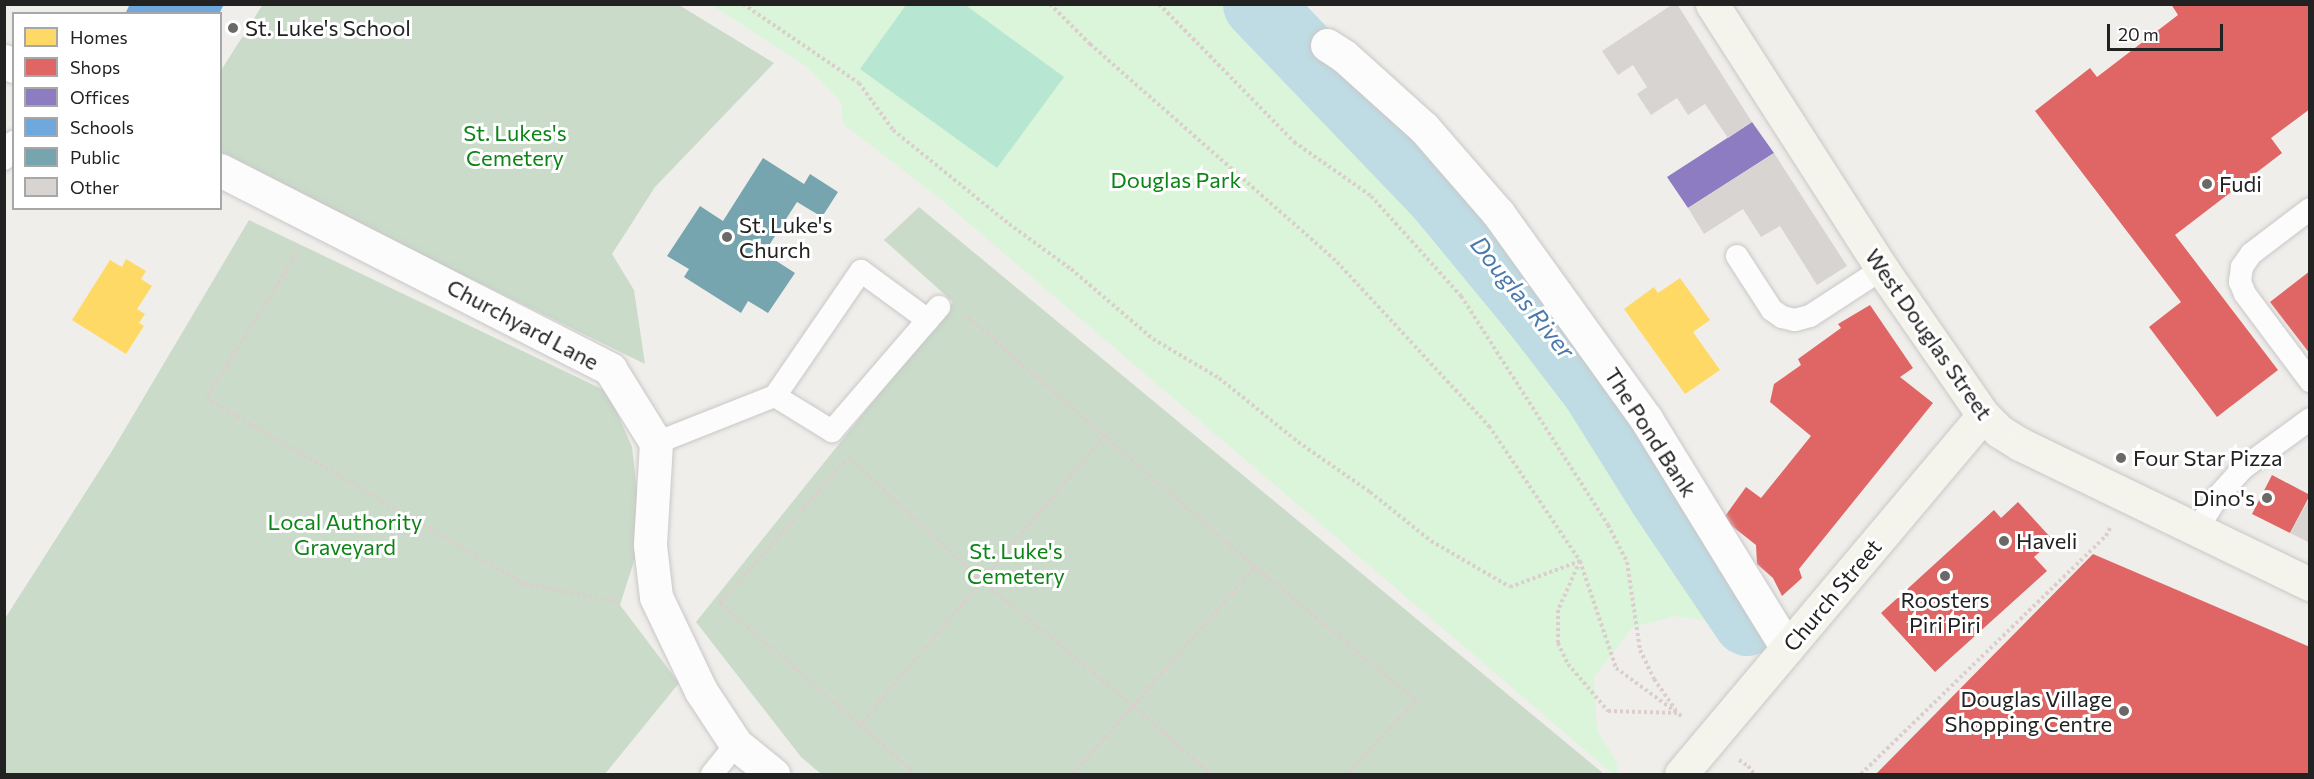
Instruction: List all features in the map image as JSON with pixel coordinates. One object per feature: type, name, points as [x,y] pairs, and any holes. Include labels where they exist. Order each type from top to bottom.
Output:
[{"type":"main road","name":"West Douglas Street","points":[[1712,4],[1882,269],[1983,415],[2000,431],[2020,444],[2196,531],[2310,584]]},
{"type":"main road","name":"Church Street","points":[[1696,763],[1787,648],[1983,415]]},
{"type":"street","name":"The Pond Bank","points":[[1327,45],[1344,56],[1424,128],[1498,213],[1646,419],[1787,648]]},
{"type":"street","name":"Churchyard Lane","points":[[222,171],[610,369],[656,443]]},
{"type":"street","points":[[656,443],[650,545],[656,597],[701,691],[736,744],[773,774]]},
{"type":"lane","points":[[4,159],[12,145]]},
{"type":"lane","points":[[2310,209],[2251,254],[2242,267],[2240,282],[2245,294],[2310,381]]},
{"type":"lane","points":[[1737,256],[1773,310],[1782,317],[1795,321],[1810,316],[1882,269]]},
{"type":"lane","points":[[656,443],[775,396],[861,271],[933,314],[832,430],[775,396]]},
{"type":"lane","points":[[2196,531],[2218,496],[2242,469],[2310,419]]},
{"type":"lane","points":[[712,774],[736,744]]},
{"type":"path","points":[[743,4],[859,83],[893,130],[1009,224],[1071,269],[1153,339],[1219,378],[1298,442],[1370,492],[1431,541],[1510,587],[1580,561]]},
{"type":"path","points":[[1050,4],[1090,44],[1337,262],[1489,426],[1580,561],[1616,668],[1678,714]]},
{"type":"path","points":[[1160,4],[1294,142],[1371,196],[1461,296],[1608,525],[1627,562],[1640,650],[1654,679],[1678,714],[1696,763]]},
{"type":"path","points":[[319,219],[206,398],[524,584],[614,603],[656,597]]},
{"type":"path","points":[[962,327],[970,318],[1255,567],[1416,700],[1347,774]]},
{"type":"path","points":[[859,726],[1104,436]]},
{"type":"path","points":[[856,448],[720,603],[915,774]]},
{"type":"path","points":[[848,457],[982,581],[1133,706],[1209,774]]},
{"type":"path","points":[[1861,774],[2106,536],[2128,497]]},
{"type":"path","points":[[1580,561],[1558,610],[1558,643],[1568,664],[1608,711],[1678,714]]},
{"type":"path","points":[[1073,774],[1255,567]]},
{"type":"green space","name":"St. Lukes's Cemetery","points":[[263,4],[679,5],[774,63],[655,187],[612,254],[634,290],[645,364],[222,157],[222,69]]},
{"type":"green space","points":[[964,4],[1064,77],[997,168],[860,69],[906,5]]},
{"type":"green space","name":"Douglas Park","points":[[712,5],[1236,5],[1488,252],[1770,612],[1741,646],[1715,622],[1676,616],[1633,627],[1594,677],[1597,730],[1617,763],[1618,774],[1613,774],[937,196],[843,124],[841,102],[807,67]]},
{"type":"green space","name":"St. Luke's Cemetery","points":[[919,207],[1604,774],[821,774],[801,757],[696,622],[953,302],[884,240]]},
{"type":"green space","name":"Local Authority Graveyard","points":[[249,220],[608,392],[632,447],[642,536],[620,605],[679,683],[605,774],[5,774],[4,620],[112,451]]},
{"type":"building: Homes","points":[[126,259],[146,271],[141,279],[152,286],[137,309],[145,314],[139,323],[144,326],[126,354],[72,320],[110,260],[122,267]]},
{"type":"building: Homes","points":[[1680,278],[1710,320],[1693,332],[1720,370],[1685,394],[1624,309],[1654,287],[1658,293]]},
{"type":"building: Shops","points":[[2171,4],[2310,4],[2310,109],[2271,138],[2282,153],[2175,235],[2278,370],[2217,417],[2149,327],[2181,302],[2035,111],[2090,68],[2097,77],[2178,15]]},
{"type":"building: Shops","points":[[2310,271],[2310,354],[2270,302]]},
{"type":"building: Shops","points":[[1870,305],[1913,368],[1900,377],[1933,403],[1799,569],[1802,578],[1782,596],[1773,578],[1757,564],[1756,545],[1723,519],[1746,487],[1761,498],[1811,436],[1770,402],[1774,384],[1801,365],[1798,359],[1841,328],[1838,324]]},
{"type":"building: Shops","points":[[2272,475],[2310,495],[2290,533],[2252,514]]},
{"type":"building: Shops","points":[[2018,502],[2053,540],[2034,557],[2047,571],[1935,672],[1881,613],[1994,510],[2001,518]]},
{"type":"building: Shops","name":"Douglas Village Shopping Centre","points":[[2093,554],[2310,647],[2310,774],[1876,774]]},
{"type":"building: Offices","points":[[1752,122],[1774,153],[1688,208],[1667,177]]},
{"type":"building: Schools","points":[[130,4],[224,4],[220,12],[126,12]]},
{"type":"building: Public","name":"St. Luke's Church","points":[[763,158],[804,184],[810,174],[838,192],[822,217],[797,202],[764,253],[795,273],[768,313],[748,301],[741,313],[684,277],[689,269],[667,256],[700,206],[723,221]]},
{"type":"building: Other","points":[[1673,4],[1677,4],[1752,122],[1728,138],[1705,104],[1688,115],[1677,98],[1651,115],[1637,94],[1647,87],[1633,65],[1618,75],[1602,51]]},
{"type":"building: Other","points":[[1774,153],[1847,266],[1817,285],[1780,226],[1761,237],[1743,209],[1704,234],[1688,208]]},
{"type":"building: Other","points":[[2310,497],[2310,543],[2290,533]]},
{"type":"waterway","name":"Douglas River","points":[[1257,4],[1441,196],[1535,310],[1595,388],[1662,495],[1747,621]]},
{"type":"place","name":"St. Luke's School","points":[[233,28]]},
{"type":"place","name":"Fudi","points":[[2207,184]]},
{"type":"place","name":"St. Luke's Church","points":[[727,237]]},
{"type":"place","name":"Four Star Pizza","points":[[2121,458]]},
{"type":"place","name":"Dino's","points":[[2267,498]]},
{"type":"place","name":"Haveli","points":[[2004,541]]},
{"type":"place","name":"Roosters Piri Piri","points":[[1945,576]]},
{"type":"place","name":"Douglas Village Shopping Centre","points":[[2124,711]]}]
